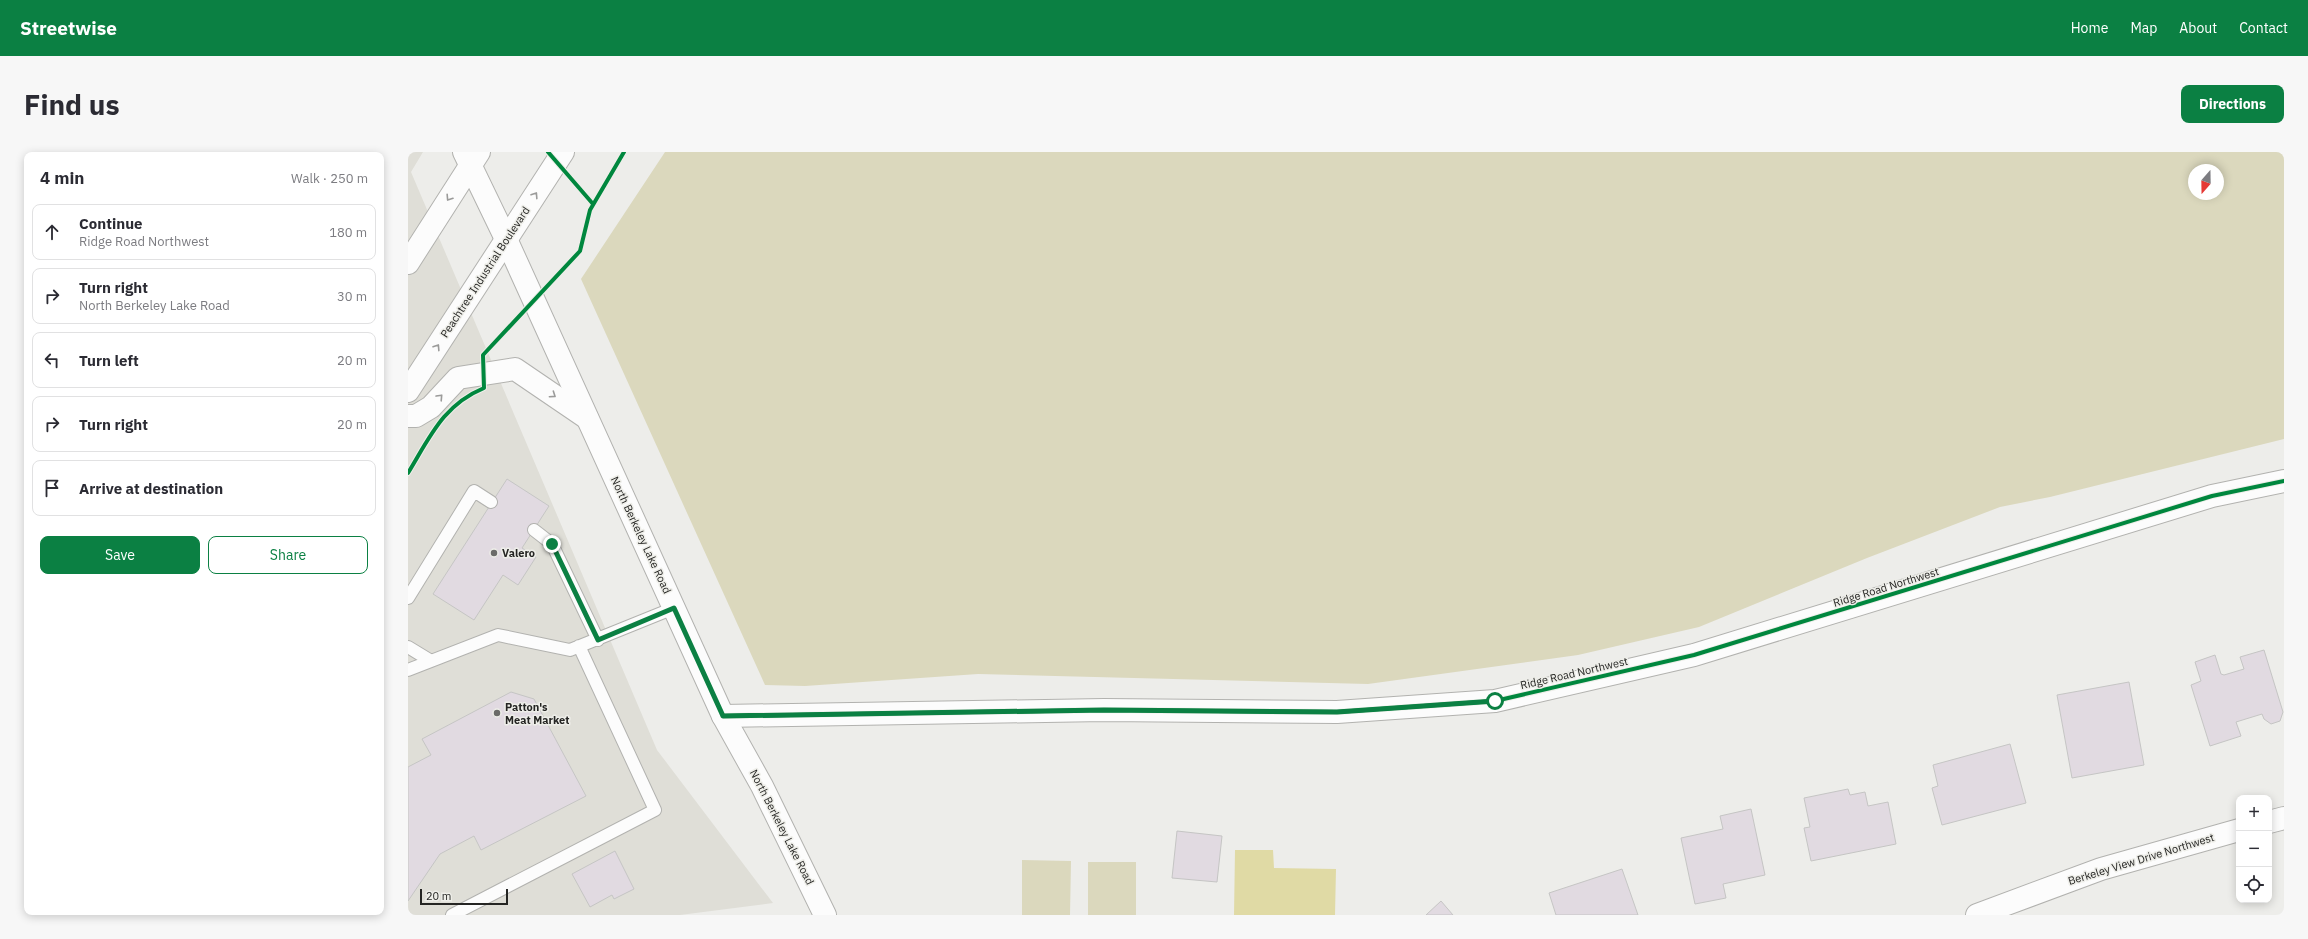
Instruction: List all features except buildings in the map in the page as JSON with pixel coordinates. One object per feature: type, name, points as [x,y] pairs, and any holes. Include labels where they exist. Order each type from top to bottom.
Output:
[{"type":"main road","name":"Peachtree Industrial Boulevard","points":[[408,391],[563,152]]},
{"type":"main road","name":"North Berkeley Lake Road","points":[[471,156],[506,239],[723,716],[762,786],[825,915]]},
{"type":"main road","points":[[408,263],[471,156]]},
{"type":"main road","points":[[408,416],[416,416],[431,407],[458,378],[515,369],[587,418]]},
{"type":"main road","name":"Ridge Road Northwest","points":[[723,716],[1104,710],[1337,712],[1495,701],[1694,655],[2212,496],[2284,481]]},
{"type":"main road","points":[[2272,821],[2284,818]]},
{"type":"main road","name":"Berkeley View Drive Northwest","points":[[1976,915],[2101,869],[2236,831]]},
{"type":"lane","points":[[408,598],[474,491],[491,502]]},
{"type":"lane","points":[[534,530],[552,544],[598,640]]},
{"type":"lane","points":[[408,670],[498,635],[570,650],[598,640],[674,608]]},
{"type":"lane","points":[[452,915],[655,810],[580,646]]},
{"type":"lane","points":[[408,647],[431,661]]},
{"type":"shaded area","points":[[408,152],[423,152],[411,172],[657,750],[773,903],[680,915],[408,915]]},
{"type":"shaded area","points":[[665,152],[2284,152],[2284,439],[2050,497],[2000,507],[1867,558],[1699,627],[1578,655],[1368,684],[978,674],[805,686],[765,685],[581,279]]},
{"type":"shaded area","points":[[1235,850],[1273,850],[1274,868],[1336,869],[1335,915],[1234,915]]},
{"type":"shaded area","points":[[1022,860],[1071,861],[1070,915],[1022,915]]},
{"type":"shaded area","points":[[1088,862],[1136,862],[1136,915],[1088,915]]},
{"type":"cycle path","points":[[548,152],[593,204]]},
{"type":"cycle path","points":[[408,473],[439,423],[458,403],[484,388],[483,355],[580,251],[590,210],[624,152]]},
{"type":"cycle path","points":[[723,716],[1104,710],[1337,712],[1495,701],[1694,655],[2212,496],[2284,481]]},
{"type":"place","name":"Valero","points":[[494,553]]},
{"type":"place","name":"Patton's Meat Market","points":[[497,713]]},
{"type":"route","points":[[552,544],[598,640],[674,608],[723,716],[1104,710],[1337,712],[1495,701]]}]
